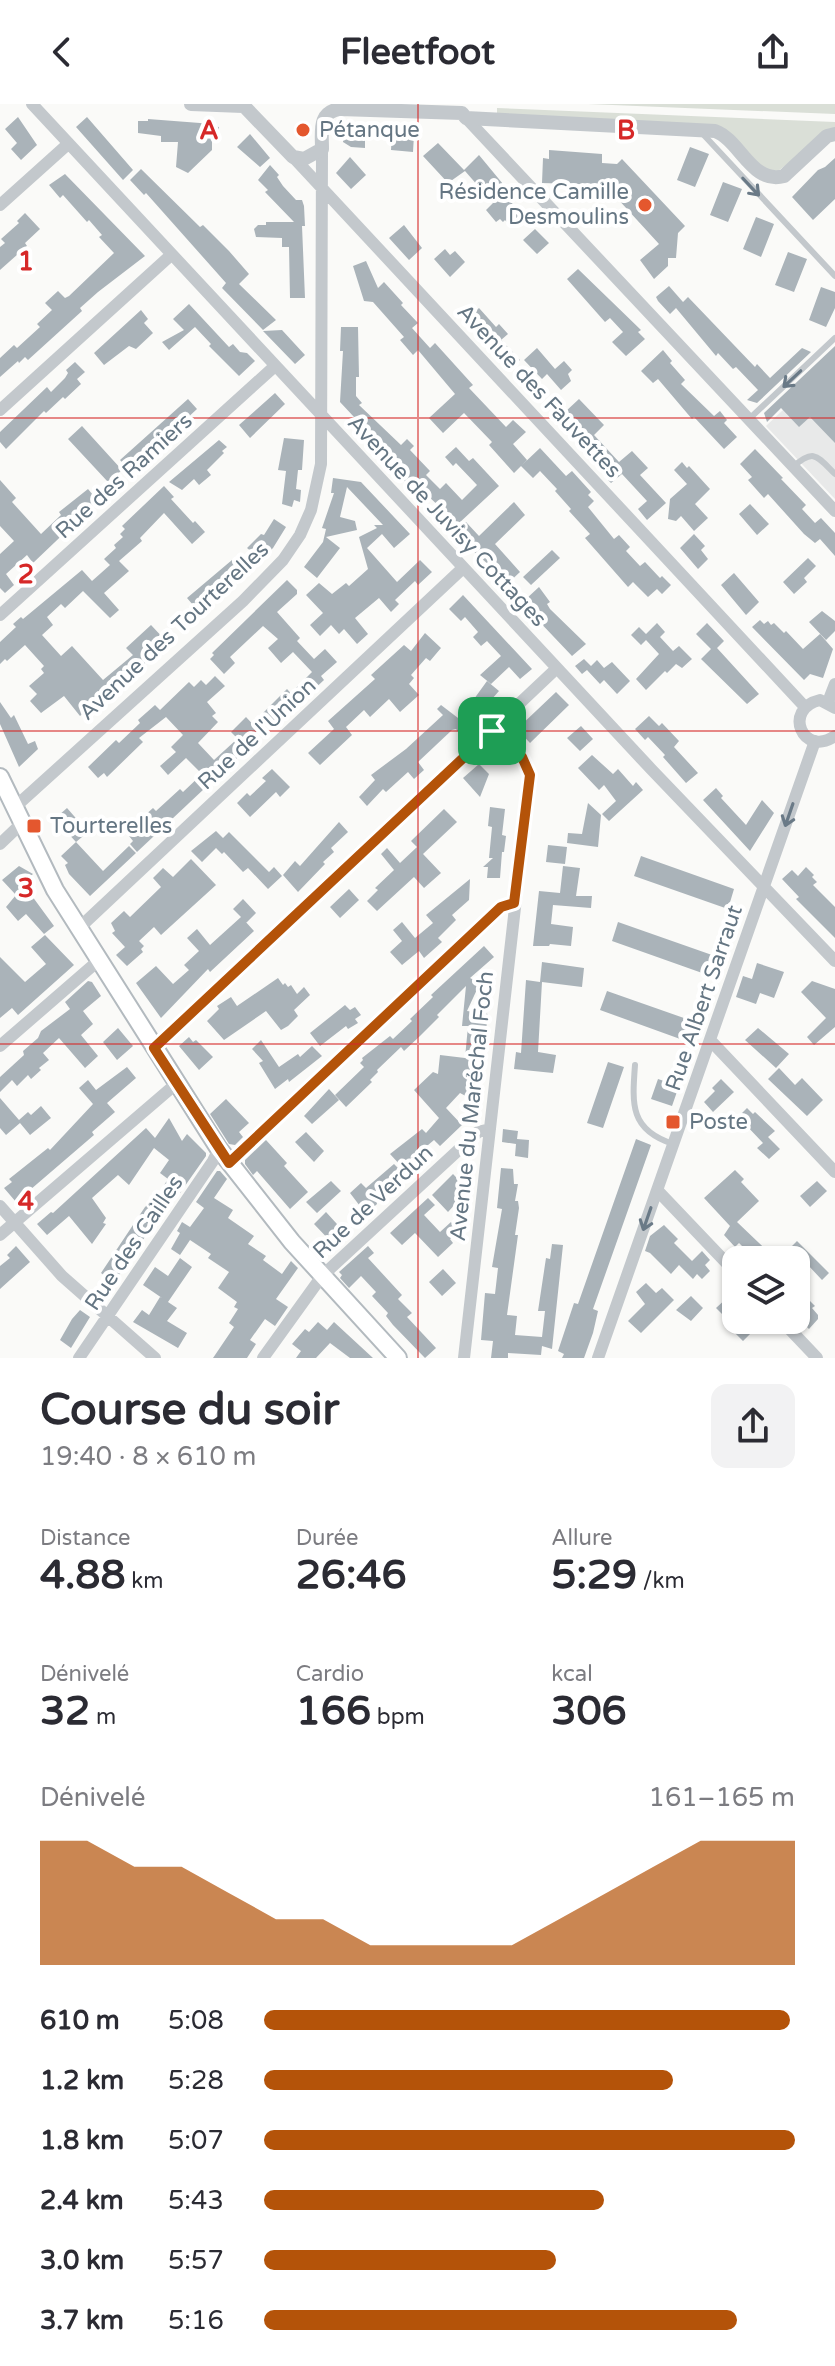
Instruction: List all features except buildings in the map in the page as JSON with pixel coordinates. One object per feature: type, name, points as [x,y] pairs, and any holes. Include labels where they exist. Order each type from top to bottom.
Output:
[{"type":"main road","points":[[0,777],[55,890],[78,929],[224,1156],[322,1276],[398,1358]]},
{"type":"street","name":"Avenue de Juvisy Cottages","points":[[32,104],[463,568],[835,961]]},
{"type":"street","points":[[191,104],[242,105]]},
{"type":"street","name":"Avenue des Fauvettes","points":[[242,105],[805,707]]},
{"type":"street","name":"Avenue des Tourterelles","points":[[15,807],[243,601],[283,560],[300,535],[318,487],[321,464],[322,124],[329,111],[460,112]]},
{"type":"street","points":[[460,112],[723,134],[759,173],[776,178],[784,176],[827,136],[835,134]]},
{"type":"street","points":[[460,112],[835,511]]},
{"type":"street","points":[[0,205],[68,144]]},
{"type":"street","points":[[293,157],[304,159],[322,149]]},
{"type":"street","points":[[0,410],[171,255]]},
{"type":"street","name":"Rue des Ramiers","points":[[0,615],[275,366]]},
{"type":"street","name":"Rue de l'Union","points":[[78,929],[463,568]]},
{"type":"street","points":[[154,1048],[557,668]]},
{"type":"street","points":[[834,739],[815,741],[804,735],[798,722],[805,707],[818,700],[831,705],[835,684]]},
{"type":"street","name":"Avenue du Maréchal Foch","points":[[464,1358],[530,775],[522,757],[492,731]]},
{"type":"street","name":"Rue Albert Sarraut","points":[[598,1358],[815,741]]},
{"type":"street","points":[[0,844],[22,823]]},
{"type":"street","name":"Rue des Cailles","points":[[79,1358],[213,1161],[224,1156],[501,907],[514,903]]},
{"type":"street","points":[[0,1046],[98,961]]},
{"type":"street","points":[[710,1040],[835,1172]]},
{"type":"street","points":[[0,1235],[177,1083]]},
{"type":"street","name":"Rue de Verdun","points":[[263,1358],[322,1276],[478,1132],[490,1129]]},
{"type":"street","points":[[657,1190],[722,1258]]},
{"type":"street","points":[[0,1206],[62,1276],[155,1358]]},
{"type":"street","points":[[794,1334],[817,1358]]},
{"type":"lane","points":[[698,130],[835,276]]},
{"type":"lane","points":[[748,420],[835,338]]},
{"type":"lane","points":[[793,467],[812,454],[835,474]]},
{"type":"lane","points":[[635,1065],[635,1115],[649,1132],[673,1144]]},
{"type":"shaded area","points":[[588,104],[835,104],[835,114]]},
{"type":"shaded area","points":[[497,108],[835,122],[835,128],[778,171],[765,170],[728,131],[497,113]]},
{"type":"shaded area","points":[[835,361],[835,499],[766,426]]},
{"type":"place","name":"Pétanque","points":[[303,130]]},
{"type":"place","name":"Résidence Camille Desmoulins","points":[[645,205]]},
{"type":"place","name":"Tourterelles","points":[[34,826]]},
{"type":"place","name":"Poste","points":[[673,1122]]},
{"type":"route","points":[[492,731],[522,757],[530,775],[514,903],[501,907],[229,1163],[154,1048],[492,731]]}]
